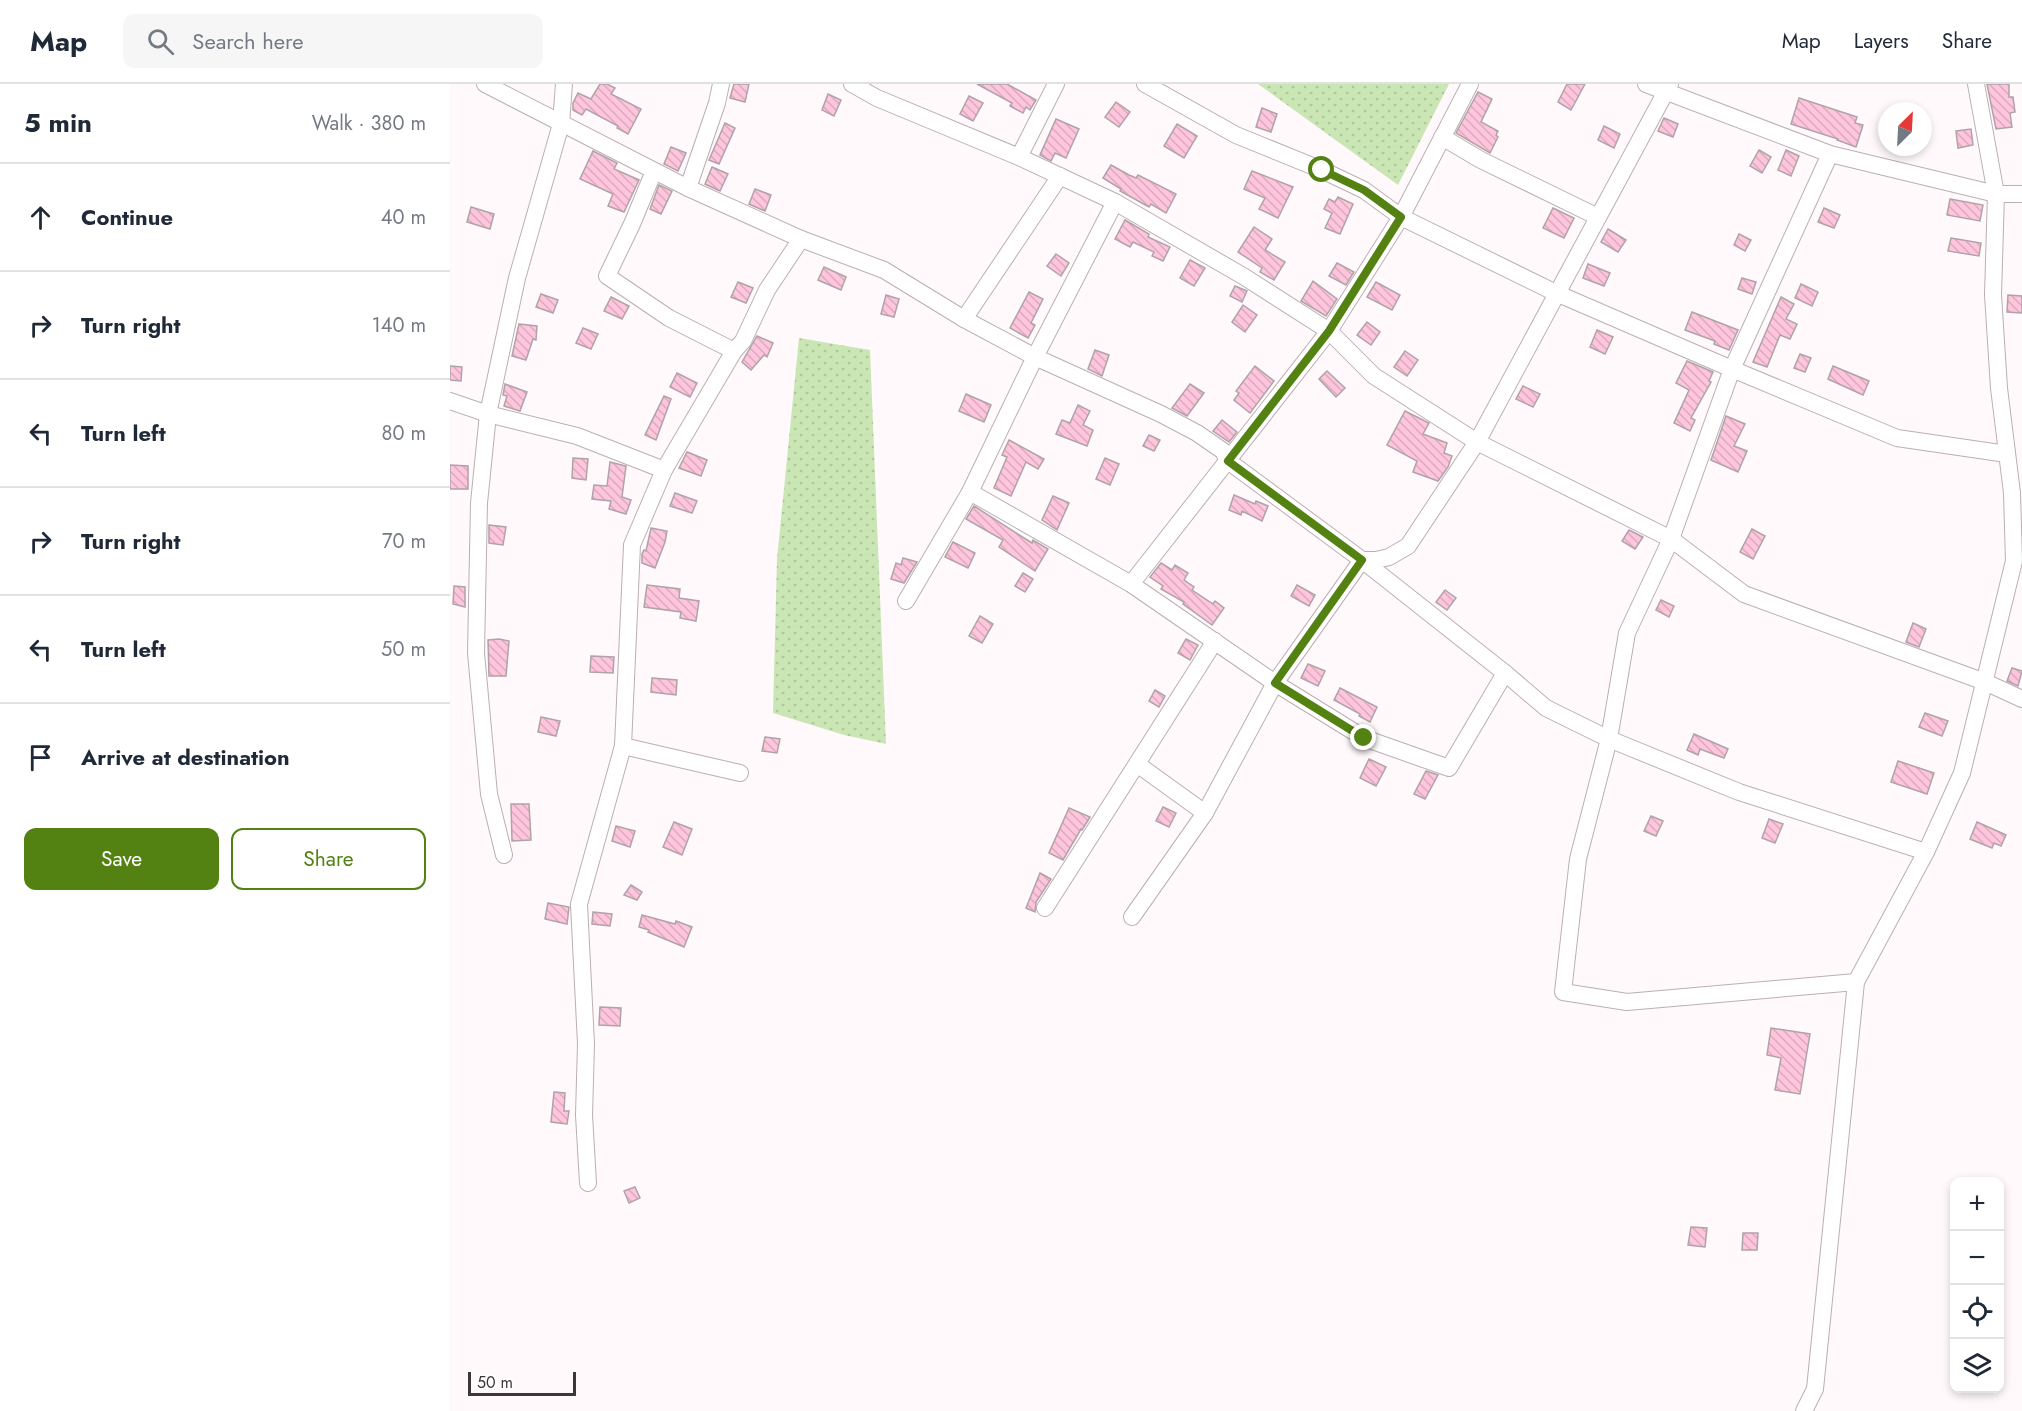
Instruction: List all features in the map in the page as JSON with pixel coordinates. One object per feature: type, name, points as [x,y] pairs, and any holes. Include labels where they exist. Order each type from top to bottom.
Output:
[{"type":"street","points":[[485,84],[688,188],[801,239],[884,270],[964,320],[1035,357],[1161,414],[1197,433],[1223,451],[1228,461],[1362,560],[1546,708],[1609,739],[1739,792],[1926,852]]},
{"type":"street","points":[[504,855],[489,794],[476,653],[479,503],[488,414],[517,278],[561,124],[564,84]]},
{"type":"street","points":[[688,188],[717,103],[721,84]]},
{"type":"street","points":[[852,84],[877,98],[1019,157],[1115,202],[1243,276],[1329,331],[1374,376],[1477,442],[1671,539],[1744,594],[1985,682],[2022,699]]},
{"type":"street","points":[[1019,157],[1056,84]]},
{"type":"street","points":[[1145,84],[1236,135],[1364,190],[1401,217],[1556,293],[1732,369],[1896,438],[2007,454]]},
{"type":"street","points":[[1131,584],[1329,331],[1401,217],[1470,84]]},
{"type":"street","points":[[1646,84],[1668,88],[1830,154],[1996,194],[2022,194]]},
{"type":"street","points":[[1804,1411],[1815,1389],[1856,982],[1926,852],[1962,773],[2014,561],[2017,494],[2007,454],[1999,388],[1993,295],[1996,194],[1976,84]]},
{"type":"street","points":[[1362,560],[1389,557],[1408,546],[1477,442],[1668,88]]},
{"type":"street","points":[[1442,137],[1481,160],[1598,217]]},
{"type":"street","points":[[1830,154],[1732,369],[1671,539],[1627,633],[1609,739],[1578,859],[1563,992],[1627,1002],[1856,982]]},
{"type":"street","points":[[654,171],[607,276],[669,318],[734,351]]},
{"type":"street","points":[[964,320],[1060,176]]},
{"type":"street","points":[[906,601],[970,492],[1035,357],[1115,202]]},
{"type":"street","points":[[588,1183],[584,1115],[586,1044],[579,904],[623,746],[632,545],[664,470],[734,351],[743,340],[767,290],[801,239]]},
{"type":"street","points":[[450,401],[488,414],[577,436],[664,470]]},
{"type":"street","points":[[970,492],[1131,584],[1275,683],[1364,738],[1449,768],[1505,673]]},
{"type":"street","points":[[1132,917],[1205,813],[1275,683],[1362,560]]},
{"type":"street","points":[[1045,908],[1215,641]]},
{"type":"street","points":[[623,746],[740,773]]},
{"type":"street","points":[[1137,764],[1205,813]]},
{"type":"green space","points":[[1258,84],[1449,84],[1398,185]]},
{"type":"green space","points":[[799,338],[870,350],[886,744],[844,735],[773,713],[777,559]]},
{"type":"building","points":[[600,84],[607,84],[615,88],[611,94],[641,109],[628,134],[586,109],[582,115],[573,110],[573,103],[578,93],[591,99]]},
{"type":"building","points":[[734,84],[749,84],[745,102],[730,98]]},
{"type":"building","points":[[977,84],[1007,84],[1036,100],[1030,110],[1026,107],[1023,113],[1010,106],[1012,103]]},
{"type":"building","points":[[1567,84],[1585,84],[1571,110],[1558,102]]},
{"type":"building","points":[[1987,84],[2009,84],[2009,97],[2013,97],[2015,112],[2010,113],[2012,127],[1996,129]]},
{"type":"building","points":[[1478,92],[1492,99],[1481,122],[1498,131],[1496,135],[1498,137],[1490,153],[1456,133]]},
{"type":"building","points":[[828,94],[841,100],[834,116],[822,110]]},
{"type":"building","points":[[969,96],[983,103],[973,121],[960,114]]},
{"type":"building","points":[[1799,98],[1857,117],[1855,123],[1863,125],[1856,147],[1791,124]]},
{"type":"building","points":[[1116,102],[1130,112],[1119,127],[1105,117]]},
{"type":"building","points":[[1262,108],[1277,114],[1271,132],[1256,127]]},
{"type":"building","points":[[1664,118],[1678,124],[1673,137],[1658,131]]},
{"type":"building","points":[[1056,119],[1079,129],[1066,158],[1055,153],[1051,161],[1040,155]]},
{"type":"building","points":[[725,123],[735,128],[719,164],[709,160]]},
{"type":"building","points":[[1177,124],[1197,136],[1184,158],[1164,146]]},
{"type":"building","points":[[1604,126],[1620,134],[1614,148],[1598,140]]},
{"type":"building","points":[[1971,129],[1973,145],[1958,148],[1956,131]]},
{"type":"building","points":[[671,147],[686,153],[678,171],[664,164]]},
{"type":"building","points":[[1759,150],[1771,157],[1762,173],[1750,166]]},
{"type":"building","points":[[1786,150],[1799,156],[1791,176],[1778,170]]},
{"type":"building","points":[[593,151],[617,163],[614,169],[639,180],[624,212],[608,206],[613,194],[580,179]]},
{"type":"building","points":[[1111,165],[1136,178],[1138,175],[1176,194],[1166,213],[1151,204],[1149,207],[1120,191],[1121,189],[1103,178]]},
{"type":"building","points":[[712,167],[728,174],[720,191],[705,184]]},
{"type":"building","points":[[1252,171],[1293,187],[1278,218],[1259,209],[1265,198],[1244,189]]},
{"type":"building","points":[[659,185],[672,191],[661,214],[650,209]]},
{"type":"building","points":[[755,189],[771,195],[765,211],[749,204]]},
{"type":"building","points":[[1338,197],[1353,204],[1340,234],[1325,228],[1332,213],[1324,209],[1329,199],[1335,202]]},
{"type":"building","points":[[1950,199],[1983,205],[1980,221],[1947,215]]},
{"type":"building","points":[[471,207],[494,214],[490,229],[467,222]]},
{"type":"building","points":[[1553,208],[1574,218],[1564,238],[1543,228]]},
{"type":"building","points":[[1824,208],[1840,215],[1834,228],[1818,222]]},
{"type":"building","points":[[1125,220],[1149,234],[1148,237],[1170,247],[1163,261],[1152,256],[1154,252],[1133,242],[1130,247],[1115,239]]},
{"type":"building","points":[[1254,227],[1272,239],[1265,250],[1285,262],[1274,280],[1260,272],[1262,268],[1238,252]]},
{"type":"building","points":[[1608,229],[1626,240],[1618,252],[1601,242]]},
{"type":"building","points":[[1739,234],[1751,240],[1745,251],[1734,245]]},
{"type":"building","points":[[1951,238],[1981,243],[1979,256],[1948,251]]},
{"type":"building","points":[[1056,254],[1069,263],[1061,276],[1047,266]]},
{"type":"building","points":[[1190,260],[1205,268],[1194,286],[1180,278]]},
{"type":"building","points":[[1337,263],[1354,272],[1346,285],[1329,276]]},
{"type":"building","points":[[1588,264],[1610,273],[1604,286],[1583,278]]},
{"type":"building","points":[[824,267],[846,277],[841,290],[818,280]]},
{"type":"building","points":[[1742,278],[1756,282],[1752,294],[1738,289]]},
{"type":"building","points":[[1313,281],[1337,299],[1326,316],[1301,301]]},
{"type":"building","points":[[738,282],[753,288],[746,303],[731,297]]},
{"type":"building","points":[[1376,282],[1400,295],[1392,310],[1367,297]]},
{"type":"building","points":[[1801,284],[1818,292],[1812,306],[1795,298]]},
{"type":"building","points":[[1235,286],[1247,291],[1242,302],[1230,296]]},
{"type":"building","points":[[1029,292],[1043,299],[1031,323],[1035,325],[1028,338],[1010,328]]},
{"type":"building","points":[[541,294],[558,300],[553,313],[536,307]]},
{"type":"building","points":[[886,295],[899,299],[894,317],[881,314]]},
{"type":"building","points":[[2008,295],[2022,296],[2022,313],[2007,312]]},
{"type":"building","points":[[611,297],[629,306],[622,319],[604,311]]},
{"type":"building","points":[[1781,297],[1794,304],[1786,319],[1797,324],[1790,339],[1780,335],[1767,367],[1753,362]]},
{"type":"building","points":[[1243,305],[1257,315],[1245,332],[1232,322]]},
{"type":"building","points":[[1692,312],[1738,330],[1729,350],[1714,344],[1715,341],[1685,330]]},
{"type":"building","points":[[1367,322],[1380,332],[1371,345],[1357,335]]},
{"type":"building","points":[[519,324],[537,326],[536,340],[533,339],[526,360],[512,356]]},
{"type":"building","points":[[583,328],[598,334],[591,349],[576,343]]},
{"type":"building","points":[[1597,330],[1613,337],[1605,354],[1590,347]]},
{"type":"building","points":[[757,336],[773,343],[767,357],[764,355],[751,370],[742,362]]},
{"type":"building","points":[[1095,350],[1109,355],[1102,376],[1088,369]]},
{"type":"building","points":[[1405,351],[1418,360],[1407,376],[1394,367]]},
{"type":"building","points":[[1800,354],[1811,358],[1805,372],[1794,368]]},
{"type":"building","points":[[1687,361],[1713,372],[1709,381],[1711,382],[1691,418],[1695,420],[1690,431],[1674,423],[1689,390],[1676,383]]},
{"type":"building","points":[[450,366],[462,367],[461,381],[450,380]]},
{"type":"building","points":[[1255,366],[1274,381],[1250,413],[1234,400],[1239,393],[1236,391]]},
{"type":"building","points":[[1833,366],[1869,381],[1863,395],[1828,379]]},
{"type":"building","points":[[1327,371],[1345,388],[1336,397],[1319,379]]},
{"type":"building","points":[[677,373],[697,383],[690,397],[670,387]]},
{"type":"building","points":[[505,384],[527,392],[520,411],[504,406],[507,396],[503,395]]},
{"type":"building","points":[[1190,384],[1204,393],[1187,416],[1172,408]]},
{"type":"building","points":[[1523,386],[1540,394],[1533,407],[1516,399]]},
{"type":"building","points":[[966,394],[991,405],[984,422],[959,411]]},
{"type":"building","points":[[664,396],[671,399],[656,440],[645,435]]},
{"type":"building","points":[[1078,405],[1090,411],[1083,425],[1093,430],[1087,446],[1056,434],[1062,420],[1070,423]]},
{"type":"building","points":[[1405,411],[1429,423],[1423,434],[1447,443],[1444,453],[1452,456],[1448,467],[1438,481],[1413,472],[1417,461],[1387,445]]},
{"type":"building","points":[[1726,416],[1745,424],[1734,446],[1747,451],[1738,472],[1711,460]]},
{"type":"building","points":[[1222,420],[1237,432],[1229,442],[1213,431]]},
{"type":"building","points":[[1149,435],[1160,440],[1154,451],[1143,446]]},
{"type":"building","points":[[1009,440],[1044,459],[1038,469],[1026,462],[1011,496],[994,488],[1007,457],[1002,455]]},
{"type":"building","points":[[687,452],[707,460],[701,476],[679,468]]},
{"type":"building","points":[[573,458],[588,459],[586,480],[572,478]]},
{"type":"building","points":[[1105,458],[1119,464],[1110,485],[1096,479]]},
{"type":"building","points":[[610,462],[626,466],[622,497],[631,500],[626,514],[609,509],[611,501],[592,499],[594,485],[607,486]]},
{"type":"building","points":[[450,465],[468,466],[468,489],[450,489]]},
{"type":"building","points":[[675,493],[697,501],[692,513],[670,506]]},
{"type":"building","points":[[1234,495],[1255,504],[1256,501],[1268,506],[1262,521],[1242,511],[1241,515],[1229,510]]},
{"type":"building","points":[[1053,496],[1069,503],[1057,530],[1042,520]]},
{"type":"building","points":[[974,506],[1032,543],[1033,540],[1048,549],[1035,571],[999,547],[1003,540],[966,519]]},
{"type":"building","points":[[489,525],[506,527],[503,545],[489,543]]},
{"type":"building","points":[[651,528],[667,531],[655,568],[642,563],[642,554],[644,550],[646,551]]},
{"type":"building","points":[[1752,529],[1765,536],[1753,559],[1740,552]]},
{"type":"building","points":[[1629,530],[1643,537],[1635,549],[1622,541]]},
{"type":"building","points":[[953,542],[975,553],[968,568],[945,557]]},
{"type":"building","points":[[903,558],[917,562],[904,583],[891,579],[896,563],[901,565]]},
{"type":"building","points":[[1161,563],[1172,570],[1175,565],[1188,573],[1184,580],[1194,587],[1192,590],[1213,604],[1215,601],[1224,608],[1212,625],[1183,604],[1184,602],[1161,589],[1163,586],[1150,577]]},
{"type":"building","points":[[1023,573],[1033,579],[1025,592],[1015,586]]},
{"type":"building","points":[[647,585],[680,589],[679,598],[699,601],[696,621],[680,618],[681,612],[644,607]]},
{"type":"building","points":[[1297,585],[1315,595],[1309,606],[1291,596]]},
{"type":"building","points":[[454,586],[465,587],[465,607],[453,604]]},
{"type":"building","points":[[1445,590],[1456,598],[1447,610],[1436,602]]},
{"type":"building","points":[[1661,600],[1674,606],[1669,617],[1656,610]]},
{"type":"building","points":[[980,616],[993,624],[982,643],[969,636]]},
{"type":"building","points":[[1913,623],[1926,629],[1919,647],[1906,642]]},
{"type":"building","points":[[1186,639],[1198,645],[1190,660],[1178,653]]},
{"type":"building","points":[[488,640],[509,641],[506,676],[489,676]]},
{"type":"building","points":[[591,656],[614,657],[613,673],[590,672]]},
{"type":"building","points":[[1308,664],[1325,671],[1318,686],[1301,678]]},
{"type":"building","points":[[2012,668],[2022,671],[2018,686],[2007,681]]},
{"type":"building","points":[[652,678],[677,680],[676,695],[651,692]]},
{"type":"building","points":[[1340,688],[1377,707],[1370,722],[1334,700]]},
{"type":"building","points":[[1155,690],[1165,696],[1159,707],[1149,701]]},
{"type":"building","points":[[1925,713],[1948,721],[1942,736],[1919,727]]},
{"type":"building","points":[[541,717],[560,721],[556,736],[538,732]]},
{"type":"building","points":[[1694,734],[1728,749],[1724,758],[1700,749],[1698,755],[1687,750]]},
{"type":"building","points":[[765,737],[780,739],[777,753],[762,751]]},
{"type":"building","points":[[1369,759],[1386,767],[1376,786],[1360,778]]},
{"type":"building","points":[[1898,761],[1934,773],[1927,794],[1891,782]]},
{"type":"building","points":[[1426,771],[1438,775],[1425,799],[1414,794]]},
{"type":"building","points":[[511,804],[529,804],[531,840],[512,841]]},
{"type":"building","points":[[1163,807],[1176,813],[1169,827],[1156,821]]},
{"type":"building","points":[[1069,808],[1090,817],[1063,860],[1049,853]]},
{"type":"building","points":[[1651,816],[1663,821],[1656,836],[1644,831]]},
{"type":"building","points":[[1769,819],[1783,824],[1775,843],[1762,838]]},
{"type":"building","points":[[674,822],[692,829],[682,855],[663,847]]},
{"type":"building","points":[[1977,822],[2006,835],[2001,846],[1994,843],[1992,848],[1970,839]]},
{"type":"building","points":[[616,826],[635,831],[630,847],[612,841]]},
{"type":"building","points":[[1040,873],[1051,879],[1036,902],[1035,912],[1026,908]]},
{"type":"building","points":[[631,885],[642,892],[637,900],[624,895]]},
{"type":"building","points":[[548,903],[569,907],[567,924],[545,919]]},
{"type":"building","points":[[593,912],[612,914],[610,926],[592,924]]},
{"type":"building","points":[[642,915],[675,924],[676,921],[692,927],[684,947],[639,927]]},
{"type":"building","points":[[600,1007],[621,1008],[620,1026],[599,1025]]},
{"type":"building","points":[[1771,1028],[1810,1034],[1800,1094],[1775,1090],[1781,1058],[1767,1055]]},
{"type":"building","points":[[554,1092],[565,1093],[564,1111],[569,1111],[567,1124],[551,1122]]},
{"type":"building","points":[[635,1187],[640,1198],[629,1203],[624,1191]]},
{"type":"building","points":[[1691,1227],[1707,1228],[1705,1247],[1688,1245]]},
{"type":"building","points":[[1743,1233],[1758,1233],[1757,1250],[1742,1250]]},
{"type":"route","points":[[1322,170],[1364,190],[1401,217],[1329,331],[1228,461],[1362,560],[1275,683],[1364,738]]}]
